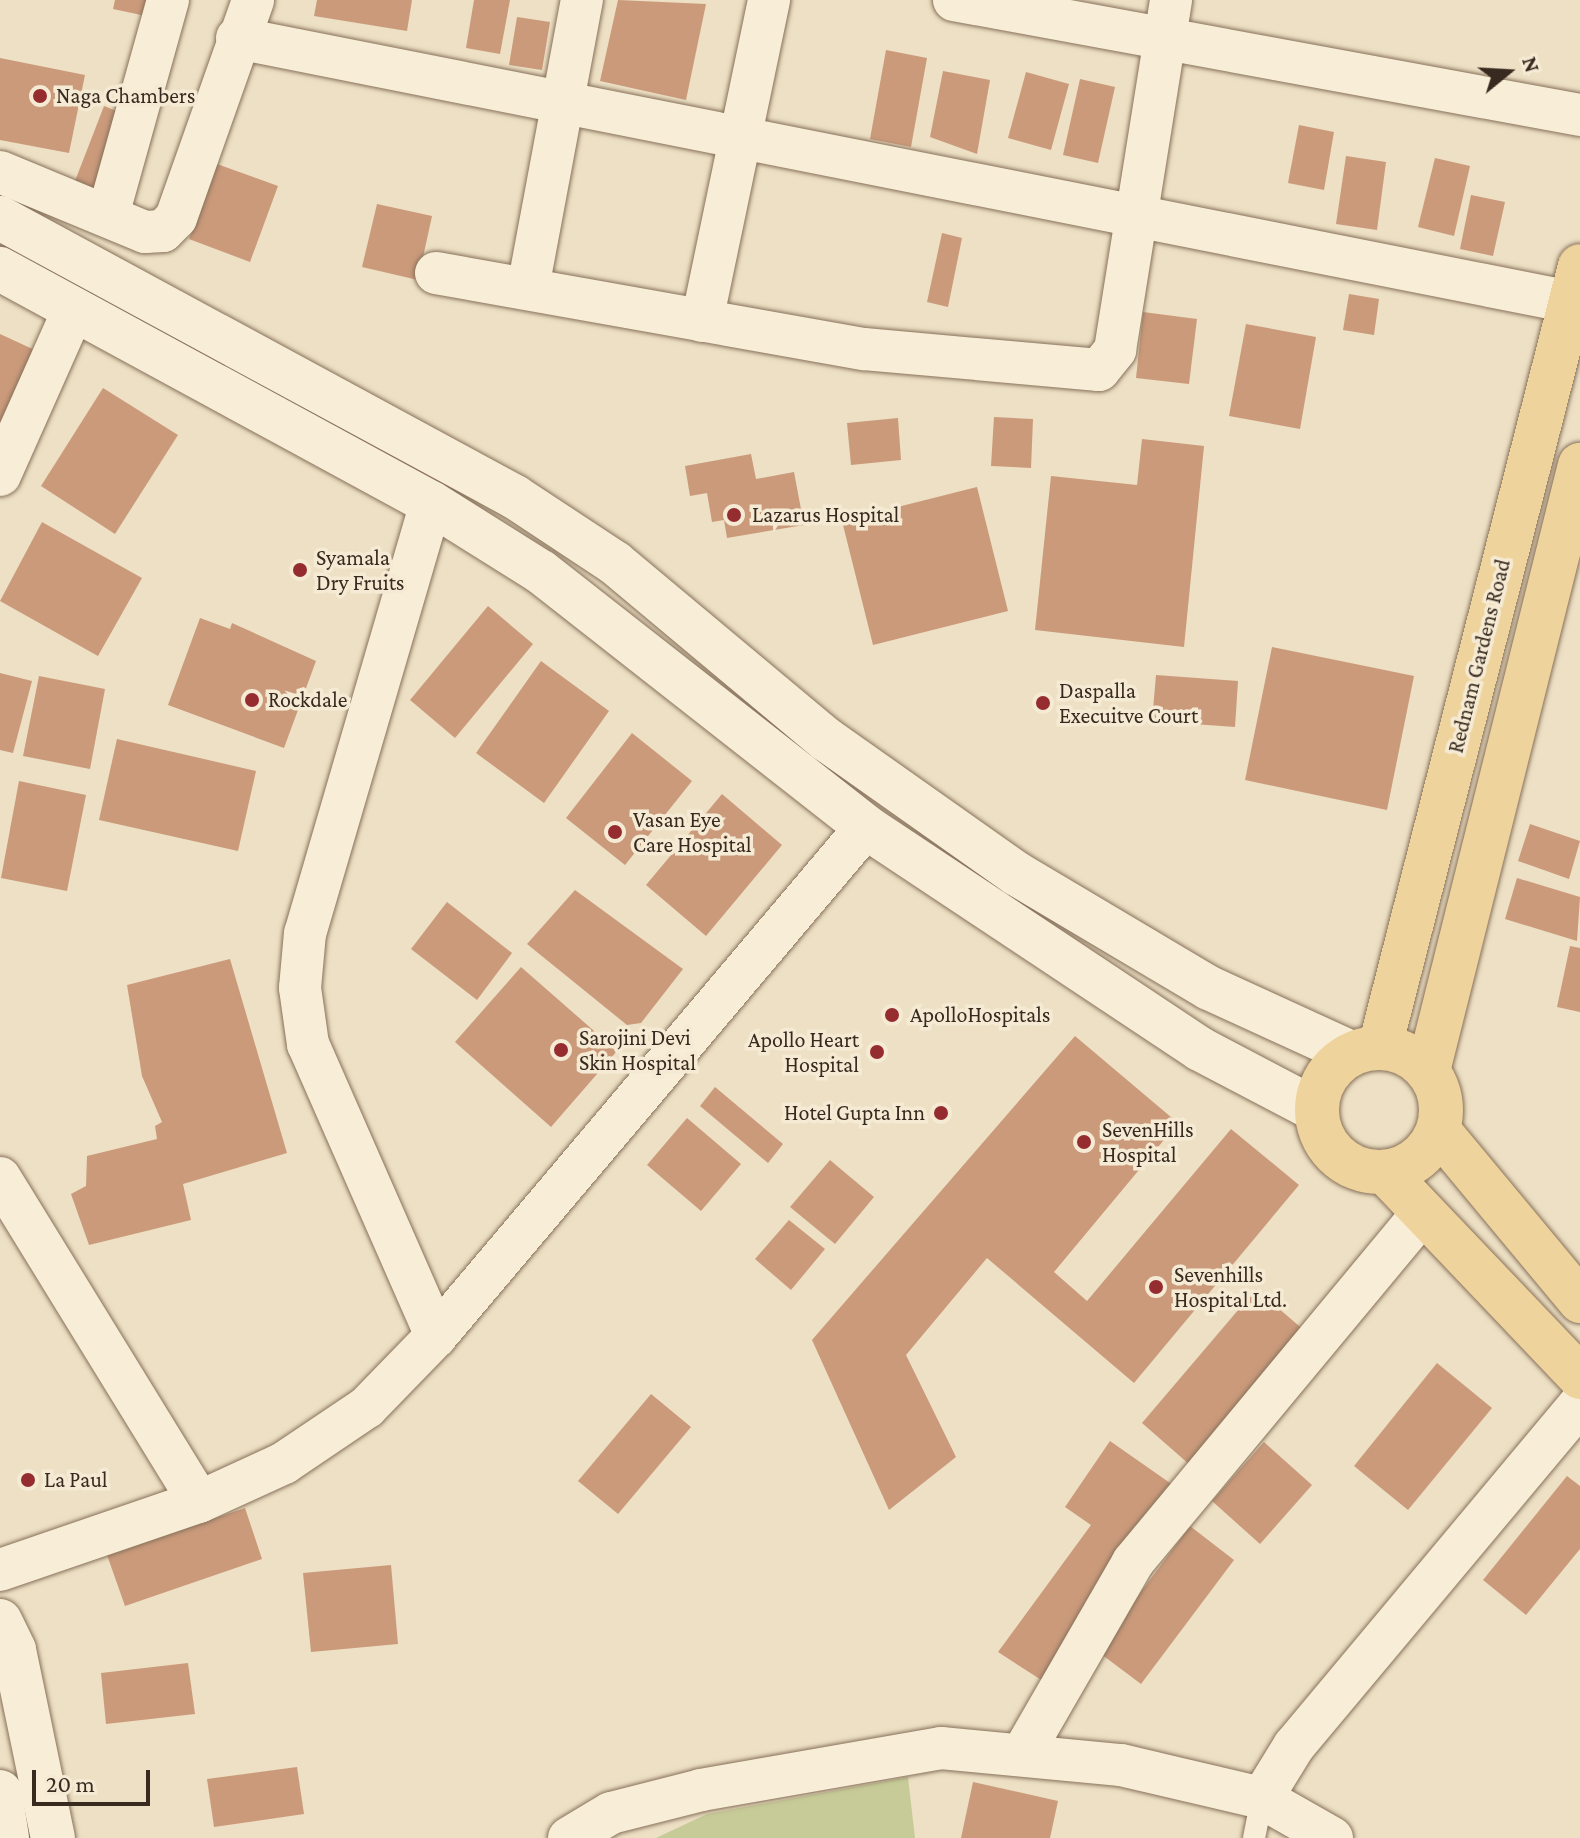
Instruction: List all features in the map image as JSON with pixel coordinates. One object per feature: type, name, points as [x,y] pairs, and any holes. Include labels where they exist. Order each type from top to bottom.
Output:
[{"type":"main road","points":[[0,218],[515,497],[615,563],[827,740],[1017,874],[1209,988],[1365,1050],[1407,1053],[1428,1071],[1441,1099],[1439,1131],[1409,1166],[1386,1173]]},
{"type":"main road","points":[[0,269],[431,503],[541,572],[866,827],[1200,1049],[1316,1110]]},
{"type":"main road","name":"Rednam Gardens Road","points":[[1365,1050],[1521,492],[1575,284]]},
{"type":"main road","points":[[1428,1071],[1574,511],[1580,465]]},
{"type":"main road","points":[[1365,1050],[1320,1086],[1316,1110],[1337,1157],[1386,1173],[1580,1377]]},
{"type":"main road","points":[[1439,1131],[1580,1301]]},
{"type":"main road","points":[[0,1621],[14,1650],[53,1838]]},
{"type":"main road","points":[[0,1792],[7,1838]]},
{"type":"street","points":[[108,215],[168,0]]},
{"type":"street","points":[[0,172],[145,232],[163,231],[176,218],[237,38],[253,0]]},
{"type":"street","points":[[528,288],[582,0]]},
{"type":"street","points":[[702,321],[743,139],[769,0]]},
{"type":"street","points":[[954,0],[1163,43],[1580,115]]},
{"type":"street","points":[[436,273],[864,349],[1099,370],[1115,350],[1171,0]]},
{"type":"street","points":[[237,38],[1135,221],[1575,284]]},
{"type":"street","points":[[0,475],[74,309]]},
{"type":"street","points":[[1521,492],[1574,511]]},
{"type":"street","points":[[431,503],[305,933],[300,988],[308,1044],[436,1336]]},
{"type":"street","points":[[0,1570],[199,1502],[284,1463],[367,1407],[436,1336],[866,827]]},
{"type":"street","points":[[0,1178],[199,1502]]},
{"type":"street","points":[[1024,1751],[1133,1562],[1423,1213]]},
{"type":"street","points":[[1258,1818],[1294,1746],[1580,1404]]},
{"type":"street","points":[[569,1838],[611,1813],[850,1759],[941,1748],[1024,1751],[1332,1838]]},
{"type":"green space","points":[[908,1777],[915,1838],[656,1838],[707,1814]]},
{"type":"building","points":[[115,0],[149,0],[146,16],[113,9]]},
{"type":"building","points":[[317,0],[412,0],[407,31],[314,16]]},
{"type":"building","points":[[474,0],[510,0],[500,54],[466,48]]},
{"type":"building","points":[[618,0],[706,4],[686,100],[600,81]]},
{"type":"building","points":[[517,17],[550,22],[542,70],[509,65]]},
{"type":"building","points":[[886,50],[927,58],[911,147],[870,139]]},
{"type":"building","name":"Naga Chambers","points":[[0,58],[85,75],[69,153],[0,140]]},
{"type":"building","points":[[943,71],[990,80],[977,154],[930,137]]},
{"type":"building","points":[[1026,72],[1069,84],[1051,150],[1008,138]]},
{"type":"building","points":[[1080,79],[1115,87],[1098,163],[1063,155]]},
{"type":"building","points":[[104,106],[124,114],[95,189],[75,181]]},
{"type":"building","points":[[1299,125],[1334,132],[1324,190],[1288,183]]},
{"type":"building","points":[[1346,156],[1386,162],[1377,230],[1336,224]]},
{"type":"building","points":[[1435,158],[1470,166],[1454,236],[1418,227]]},
{"type":"building","points":[[217,164],[278,186],[250,262],[189,239]]},
{"type":"building","points":[[1471,195],[1505,202],[1493,256],[1460,249]]},
{"type":"building","points":[[377,204],[432,216],[418,280],[362,267]]},
{"type":"building","points":[[942,233],[962,238],[948,307],[927,302]]},
{"type":"building","points":[[1349,294],[1379,299],[1374,335],[1343,330]]},
{"type":"building","points":[[1143,312],[1197,319],[1189,384],[1136,378]]},
{"type":"building","points":[[1246,324],[1316,337],[1300,429],[1229,416]]},
{"type":"building","points":[[0,334],[39,352],[0,430]]},
{"type":"building","points":[[103,388],[178,435],[115,534],[41,486]]},
{"type":"building","points":[[994,417],[1033,419],[1031,468],[991,466]]},
{"type":"building","points":[[898,418],[901,460],[851,465],[847,423]]},
{"type":"building","points":[[1142,439],[1204,446],[1184,647],[1035,630],[1051,476],[1137,485]]},
{"type":"building","points":[[751,454],[756,479],[794,472],[804,525],[727,538],[724,520],[712,522],[707,493],[690,496],[685,466]]},
{"type":"building","points":[[977,487],[1008,611],[873,645],[842,521]]},
{"type":"building","points":[[42,522],[142,578],[98,656],[0,601]]},
{"type":"building","points":[[488,606],[533,644],[455,738],[410,700]]},
{"type":"building","points":[[200,618],[230,629],[232,623],[316,661],[284,748],[168,705]]},
{"type":"building","points":[[1272,647],[1414,676],[1387,810],[1245,780]]},
{"type":"building","points":[[541,661],[609,711],[544,803],[476,753]]},
{"type":"building","points":[[0,673],[32,681],[13,753],[0,750]]},
{"type":"building","points":[[1156,675],[1238,681],[1235,727],[1152,721]]},
{"type":"building","points":[[39,676],[105,689],[90,769],[23,756]]},
{"type":"building","points":[[632,733],[692,781],[625,865],[566,818]]},
{"type":"building","points":[[117,739],[256,771],[238,851],[99,820]]},
{"type":"building","points":[[19,781],[86,795],[67,891],[1,878]]},
{"type":"building","points":[[722,794],[782,845],[706,936],[646,885]]},
{"type":"building","points":[[1530,824],[1580,841],[1569,879],[1518,861]]},
{"type":"building","points":[[1517,878],[1580,897],[1577,941],[1505,919]]},
{"type":"building","points":[[575,890],[683,969],[641,1023],[627,1025],[527,944]]},
{"type":"building","points":[[447,902],[512,953],[477,1000],[411,949]]},
{"type":"building","points":[[1570,946],[1580,948],[1580,1012],[1557,1007]]},
{"type":"building","points":[[230,959],[287,1153],[183,1184],[191,1220],[89,1245],[71,1194],[86,1186],[87,1156],[157,1139],[155,1126],[162,1122],[142,1076],[127,985]]},
{"type":"building","points":[[521,967],[617,1051],[551,1127],[455,1042]]},
{"type":"building","name":"Sevenhills Hospital Ltd.","points":[[1075,1036],[1178,1123],[1054,1272],[1087,1301],[1231,1129],[1299,1185],[1134,1383],[987,1258],[906,1355],[956,1457],[889,1510],[812,1340]]},
{"type":"building","points":[[715,1087],[783,1144],[768,1163],[700,1106]]},
{"type":"building","points":[[687,1118],[741,1164],[701,1211],[647,1165]]},
{"type":"building","points":[[830,1160],[874,1197],[835,1244],[790,1207]]},
{"type":"building","points":[[789,1220],[825,1249],[791,1290],[755,1259]]},
{"type":"building","points":[[1256,1289],[1313,1338],[1198,1472],[1142,1423]]},
{"type":"building","points":[[1437,1363],[1492,1408],[1408,1510],[1354,1466]]},
{"type":"building","points":[[651,1394],[691,1427],[618,1514],[578,1481]]},
{"type":"building","points":[[1110,1441],[1180,1490],[1046,1683],[998,1652],[1091,1525],[1065,1507]]},
{"type":"building","points":[[1264,1442],[1312,1485],[1260,1544],[1212,1501]]},
{"type":"building","points":[[1567,1476],[1580,1486],[1580,1549],[1526,1615],[1483,1580]]},
{"type":"building","points":[[245,1508],[262,1559],[125,1606],[107,1555]]},
{"type":"building","points":[[1190,1526],[1234,1560],[1141,1684],[1097,1651]]},
{"type":"building","points":[[391,1565],[398,1644],[311,1652],[303,1573]]},
{"type":"building","points":[[188,1663],[195,1714],[106,1724],[101,1673]]},
{"type":"building","points":[[297,1767],[304,1814],[214,1827],[207,1779]]},
{"type":"building","points":[[973,1782],[1058,1801],[1050,1838],[961,1838]]},
{"type":"place","name":"Naga Chambers","points":[[40,96]]},
{"type":"place","name":"Lazarus Hospital","points":[[734,515]]},
{"type":"place","name":"Syamala Dry Fruits","points":[[300,570]]},
{"type":"place","name":"Rockdale","points":[[252,700]]},
{"type":"place","name":"Daspalla Execuitve Court","points":[[1043,703]]},
{"type":"place","name":"Vasan Eye Care Hospital","points":[[615,832]]},
{"type":"place","name":"ApolloHospitals","points":[[892,1015]]},
{"type":"place","name":"Sarojini Devi Skin Hospital","points":[[561,1050]]},
{"type":"place","name":"Apollo Heart Hospital","points":[[877,1052]]},
{"type":"place","name":"Hotel Gupta Inn","points":[[941,1113]]},
{"type":"place","name":"SevenHills Hospital","points":[[1084,1142]]},
{"type":"place","name":"Sevenhills Hospital Ltd.","points":[[1156,1287]]},
{"type":"place","name":"La Paul","points":[[28,1480]]}]
